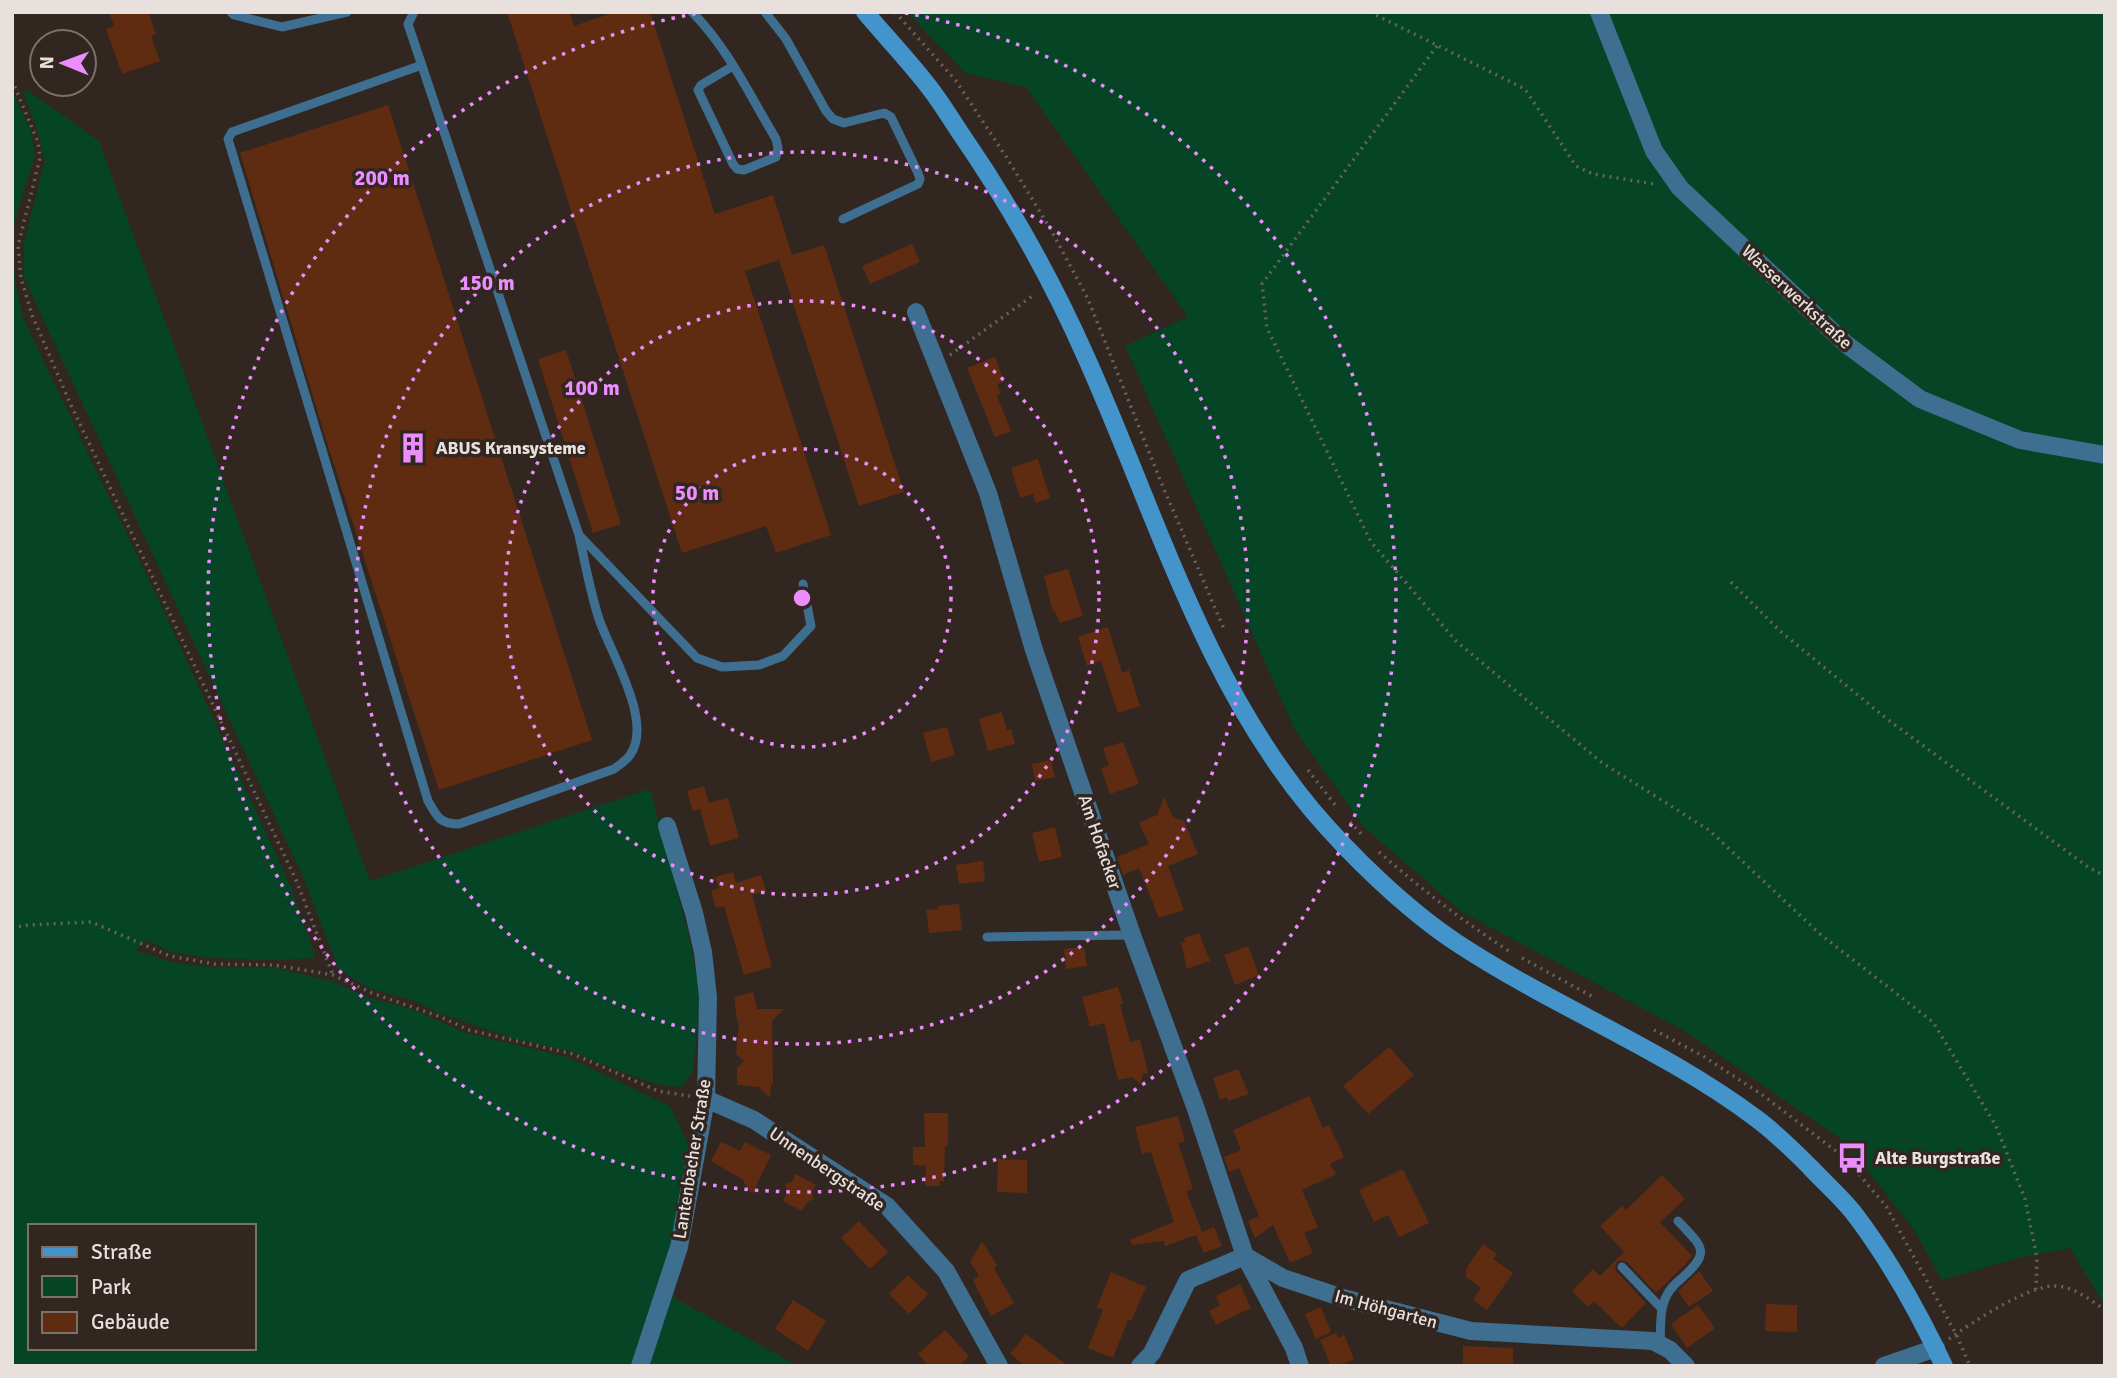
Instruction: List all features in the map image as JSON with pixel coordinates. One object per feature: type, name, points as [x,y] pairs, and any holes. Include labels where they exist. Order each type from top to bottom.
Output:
[{"type":"main road","points":[[865,12],[931,89],[990,176],[1050,283],[1086,358],[1204,637],[1261,738],[1290,783],[1313,812],[1348,850],[1402,900],[1456,942],[1555,1001],[1679,1066],[1761,1121],[1852,1210],[1896,1277],[1944,1366]]},
{"type":"street","name":"Wasserwerkstraße","points":[[1599,12],[1654,151],[1680,188],[1846,344],[1920,400],[2020,440],[2105,455]]},
{"type":"street","name":"Am Hofacker","points":[[916,312],[988,493],[1034,650],[1245,1256],[1294,1348],[1300,1366]]},
{"type":"street","name":"Lantenbacher Straße","points":[[640,1366],[678,1247],[706,1099],[708,997],[703,952],[667,826]]},
{"type":"street","name":"Unnenbergstraße","points":[[706,1099],[754,1120],[887,1206],[946,1271],[999,1366]]},
{"type":"street","points":[[1140,1366],[1152,1353],[1188,1280],[1245,1256]]},
{"type":"street","name":"Im Höhgarten","points":[[1245,1256],[1283,1278],[1343,1298],[1471,1332],[1653,1341],[1670,1350],[1686,1366]]},
{"type":"street","points":[[1884,1366],[1936,1348]]},
{"type":"lane","points":[[231,12],[234,15],[255,16],[282,27],[347,12]]},
{"type":"lane","points":[[414,12],[408,24],[422,65],[579,535],[599,620],[632,697],[636,720],[635,743],[630,755],[614,769],[458,824],[447,824],[439,818],[428,801],[228,139],[232,132],[422,65]]},
{"type":"lane","points":[[692,12],[719,44],[733,66],[776,139],[776,157],[744,170],[737,169],[733,163],[698,90],[701,85],[733,66]]},
{"type":"lane","points":[[765,12],[786,39],[833,119],[844,122],[884,113],[891,117],[918,173],[918,184],[843,219]]},
{"type":"lane","points":[[579,535],[697,658],[722,667],[759,665],[783,656],[811,626],[803,584]]},
{"type":"lane","points":[[987,937],[1132,934]]},
{"type":"lane","points":[[1660,1345],[1662,1309],[1666,1295],[1701,1258],[1697,1242],[1678,1221]]},
{"type":"lane","points":[[1622,1267],[1662,1309]]},
{"type":"path","points":[[895,12],[963,92],[1051,230],[1088,299],[1161,482],[1225,632]]},
{"type":"path","points":[[1370,12],[1525,89],[1576,166],[1593,174],[1680,188]]},
{"type":"path","points":[[1437,46],[1262,284],[1267,328],[1371,542],[1456,641],[1601,762],[1709,830],[1820,934],[1933,1022],[1996,1126],[2025,1199],[2037,1258],[2036,1289]]},
{"type":"path","points":[[12,80],[38,142],[40,158],[18,246],[20,278],[32,315],[70,403],[296,880],[333,975]]},
{"type":"path","points":[[937,364],[1050,283]]},
{"type":"path","points":[[1731,582],[1780,631],[1886,719],[2088,867],[2105,876]]},
{"type":"path","points":[[1305,767],[1338,808]]},
{"type":"path","points":[[1347,818],[1365,838]]},
{"type":"path","points":[[1374,848],[1459,918],[1513,953],[1598,1000]]},
{"type":"path","points":[[12,928],[91,922],[170,956],[215,964],[274,965],[333,975],[469,1030],[572,1054],[659,1091],[706,1099]]},
{"type":"path","points":[[1644,1025],[1703,1056],[1761,1094],[1844,1158],[1886,1206],[1956,1334],[1970,1366]]},
{"type":"path","points":[[1936,1348],[1998,1308],[2036,1289],[2056,1286],[2078,1292],[2105,1310]]},
{"type":"green space","points":[[907,12],[2105,12],[2105,1306],[2070,1248],[2018,1258],[1942,1280],[1913,1228],[1845,1142],[1685,1031],[1462,912],[1364,827],[1295,730],[1125,346],[1188,317],[1026,87],[965,73]]},
{"type":"green space","points":[[27,90],[28,98],[38,98],[99,141],[370,881],[650,789],[691,944],[700,999],[693,1070],[682,1087],[660,1085],[571,1051],[515,1039],[441,1014],[413,1000],[371,989],[339,970],[303,877],[24,278],[24,242],[45,161],[23,92]]},
{"type":"green space","points":[[12,91],[31,131],[35,155],[12,230]]},
{"type":"green space","points":[[12,230],[15,280],[23,318],[160,603],[290,885],[316,958],[210,958],[171,952],[145,940],[136,951],[174,963],[212,967],[275,968],[331,981],[370,998],[411,1009],[466,1033],[567,1057],[670,1106],[688,1143],[671,1244],[634,1366],[12,1366]]},
{"type":"green space","points":[[671,1296],[798,1366],[649,1366]]},
{"type":"building","points":[[109,12],[148,12],[156,34],[151,36],[160,61],[122,74],[106,29],[114,26]]},
{"type":"building","points":[[507,12],[570,12],[574,26],[615,12],[650,12],[715,214],[773,195],[792,255],[824,245],[904,492],[859,506],[779,260],[745,271],[831,535],[776,553],[766,526],[682,553]]},
{"type":"building","name":"ABUS Kransysteme","points":[[388,105],[592,740],[439,790],[327,443],[240,153]]},
{"type":"building","points":[[912,244],[920,262],[870,284],[862,266]]},
{"type":"building","points":[[566,350],[621,524],[593,533],[538,359]]},
{"type":"building","points":[[995,357],[1004,381],[997,384],[1001,394],[997,396],[1011,431],[995,437],[967,368]]},
{"type":"building","points":[[1038,459],[1050,498],[1036,503],[1033,494],[1020,498],[1011,468]]},
{"type":"building","points":[[1068,569],[1083,616],[1060,623],[1055,611],[1053,612],[1044,576]]},
{"type":"building","points":[[1108,627],[1122,673],[1129,670],[1140,706],[1118,713],[1101,661],[1087,666],[1078,637]]},
{"type":"building","points":[[1002,712],[1007,730],[1011,729],[1015,744],[988,751],[979,719]]},
{"type":"building","points":[[947,727],[955,755],[931,762],[923,733]]},
{"type":"building","points":[[1123,742],[1139,784],[1110,794],[1101,768],[1109,765],[1103,748]]},
{"type":"building","points":[[1051,760],[1055,777],[1035,781],[1032,764]]},
{"type":"building","points":[[704,786],[709,803],[728,798],[739,838],[710,846],[700,809],[693,811],[687,791]]},
{"type":"building","points":[[1164,797],[1173,817],[1184,821],[1198,854],[1168,866],[1184,910],[1159,918],[1139,868],[1123,875],[1117,857],[1149,844],[1139,823],[1157,815]]},
{"type":"building","points":[[1055,827],[1062,857],[1039,862],[1032,833]]},
{"type":"building","points":[[983,861],[985,881],[959,884],[956,865]]},
{"type":"building","points":[[733,872],[736,883],[761,875],[766,891],[752,895],[772,967],[744,975],[724,906],[716,908],[711,891],[719,888],[715,877]]},
{"type":"building","points":[[959,904],[962,930],[929,933],[926,910]]},
{"type":"building","points":[[1199,933],[1210,961],[1187,969],[1181,943],[1185,942],[1184,938]]},
{"type":"building","points":[[1248,946],[1259,975],[1235,985],[1224,955]]},
{"type":"building","points":[[1084,947],[1087,966],[1066,969],[1064,949]]},
{"type":"building","points":[[1118,987],[1130,1042],[1140,1040],[1148,1073],[1143,1074],[1140,1084],[1133,1077],[1118,1080],[1104,1023],[1090,1027],[1082,997]]},
{"type":"building","points":[[753,992],[757,1009],[784,1009],[772,1021],[773,1084],[770,1098],[759,1087],[737,1085],[737,1068],[744,1061],[736,1054],[739,1023],[734,997]]},
{"type":"building","points":[[1389,1047],[1414,1075],[1368,1114],[1343,1086]]},
{"type":"building","points":[[1238,1069],[1249,1094],[1228,1101],[1227,1097],[1220,1100],[1213,1078]]},
{"type":"building","points":[[1309,1096],[1323,1128],[1329,1125],[1344,1157],[1330,1164],[1336,1174],[1302,1190],[1318,1227],[1304,1233],[1313,1253],[1290,1263],[1273,1225],[1255,1238],[1248,1221],[1259,1216],[1239,1168],[1229,1172],[1224,1157],[1241,1150],[1233,1130]]},
{"type":"building","points":[[924,1113],[948,1113],[948,1146],[945,1146],[944,1181],[940,1181],[940,1186],[925,1186],[926,1166],[913,1165],[913,1147],[925,1147]]},
{"type":"building","points":[[1178,1116],[1185,1141],[1178,1143],[1193,1189],[1186,1191],[1202,1232],[1214,1227],[1222,1246],[1204,1253],[1196,1235],[1165,1246],[1164,1241],[1132,1245],[1130,1240],[1174,1222],[1151,1152],[1142,1154],[1135,1127]]},
{"type":"building","points":[[721,1142],[740,1151],[745,1142],[771,1155],[752,1194],[742,1179],[711,1161]]},
{"type":"building","points":[[998,1159],[1027,1160],[1027,1193],[997,1192]]},
{"type":"building","points":[[1403,1169],[1429,1223],[1399,1237],[1388,1215],[1374,1222],[1359,1190]]},
{"type":"building","points":[[796,1174],[816,1185],[812,1192],[814,1199],[807,1202],[802,1211],[783,1201],[787,1192],[785,1184],[792,1182]]},
{"type":"building","points":[[1662,1175],[1685,1199],[1660,1222],[1692,1256],[1656,1293],[1627,1262],[1617,1262],[1617,1272],[1646,1303],[1622,1328],[1594,1301],[1588,1307],[1572,1291],[1593,1269],[1600,1276],[1624,1252],[1600,1226],[1622,1206],[1626,1210]]},
{"type":"building","points":[[859,1221],[888,1252],[870,1269],[841,1238]]},
{"type":"building","points":[[982,1241],[1014,1303],[991,1316],[973,1280],[979,1276],[970,1262]]},
{"type":"building","points":[[1483,1244],[1497,1254],[1493,1259],[1513,1273],[1487,1310],[1473,1300],[1481,1288],[1466,1277],[1466,1269]]},
{"type":"building","points":[[1699,1271],[1713,1291],[1689,1307],[1678,1291]]},
{"type":"building","points":[[1111,1272],[1146,1287],[1131,1321],[1128,1320],[1113,1358],[1088,1348],[1103,1310],[1097,1307]]},
{"type":"building","points":[[908,1275],[928,1294],[909,1314],[889,1294]]},
{"type":"building","points":[[1240,1284],[1251,1308],[1216,1325],[1209,1311],[1220,1305],[1216,1296]]},
{"type":"building","points":[[793,1300],[826,1321],[808,1351],[775,1329]]},
{"type":"building","points":[[1766,1304],[1797,1305],[1797,1332],[1765,1331]]},
{"type":"building","points":[[1698,1305],[1715,1328],[1687,1348],[1671,1324]]},
{"type":"building","points":[[1321,1307],[1331,1332],[1316,1339],[1305,1314]]},
{"type":"building","points":[[945,1330],[969,1356],[959,1366],[929,1366],[918,1354]]},
{"type":"building","points":[[1336,1333],[1338,1338],[1344,1335],[1354,1359],[1339,1366],[1331,1366],[1320,1340]]},
{"type":"building","points":[[1026,1334],[1068,1366],[1026,1366],[1010,1354]]},
{"type":"building","points":[[1463,1346],[1513,1348],[1513,1366],[1463,1366]]},
{"type":"place","name":"ABUS Kransysteme","points":[[413,448]]},
{"type":"place","name":"Alte Burgstraße","points":[[1852,1158]]}]
